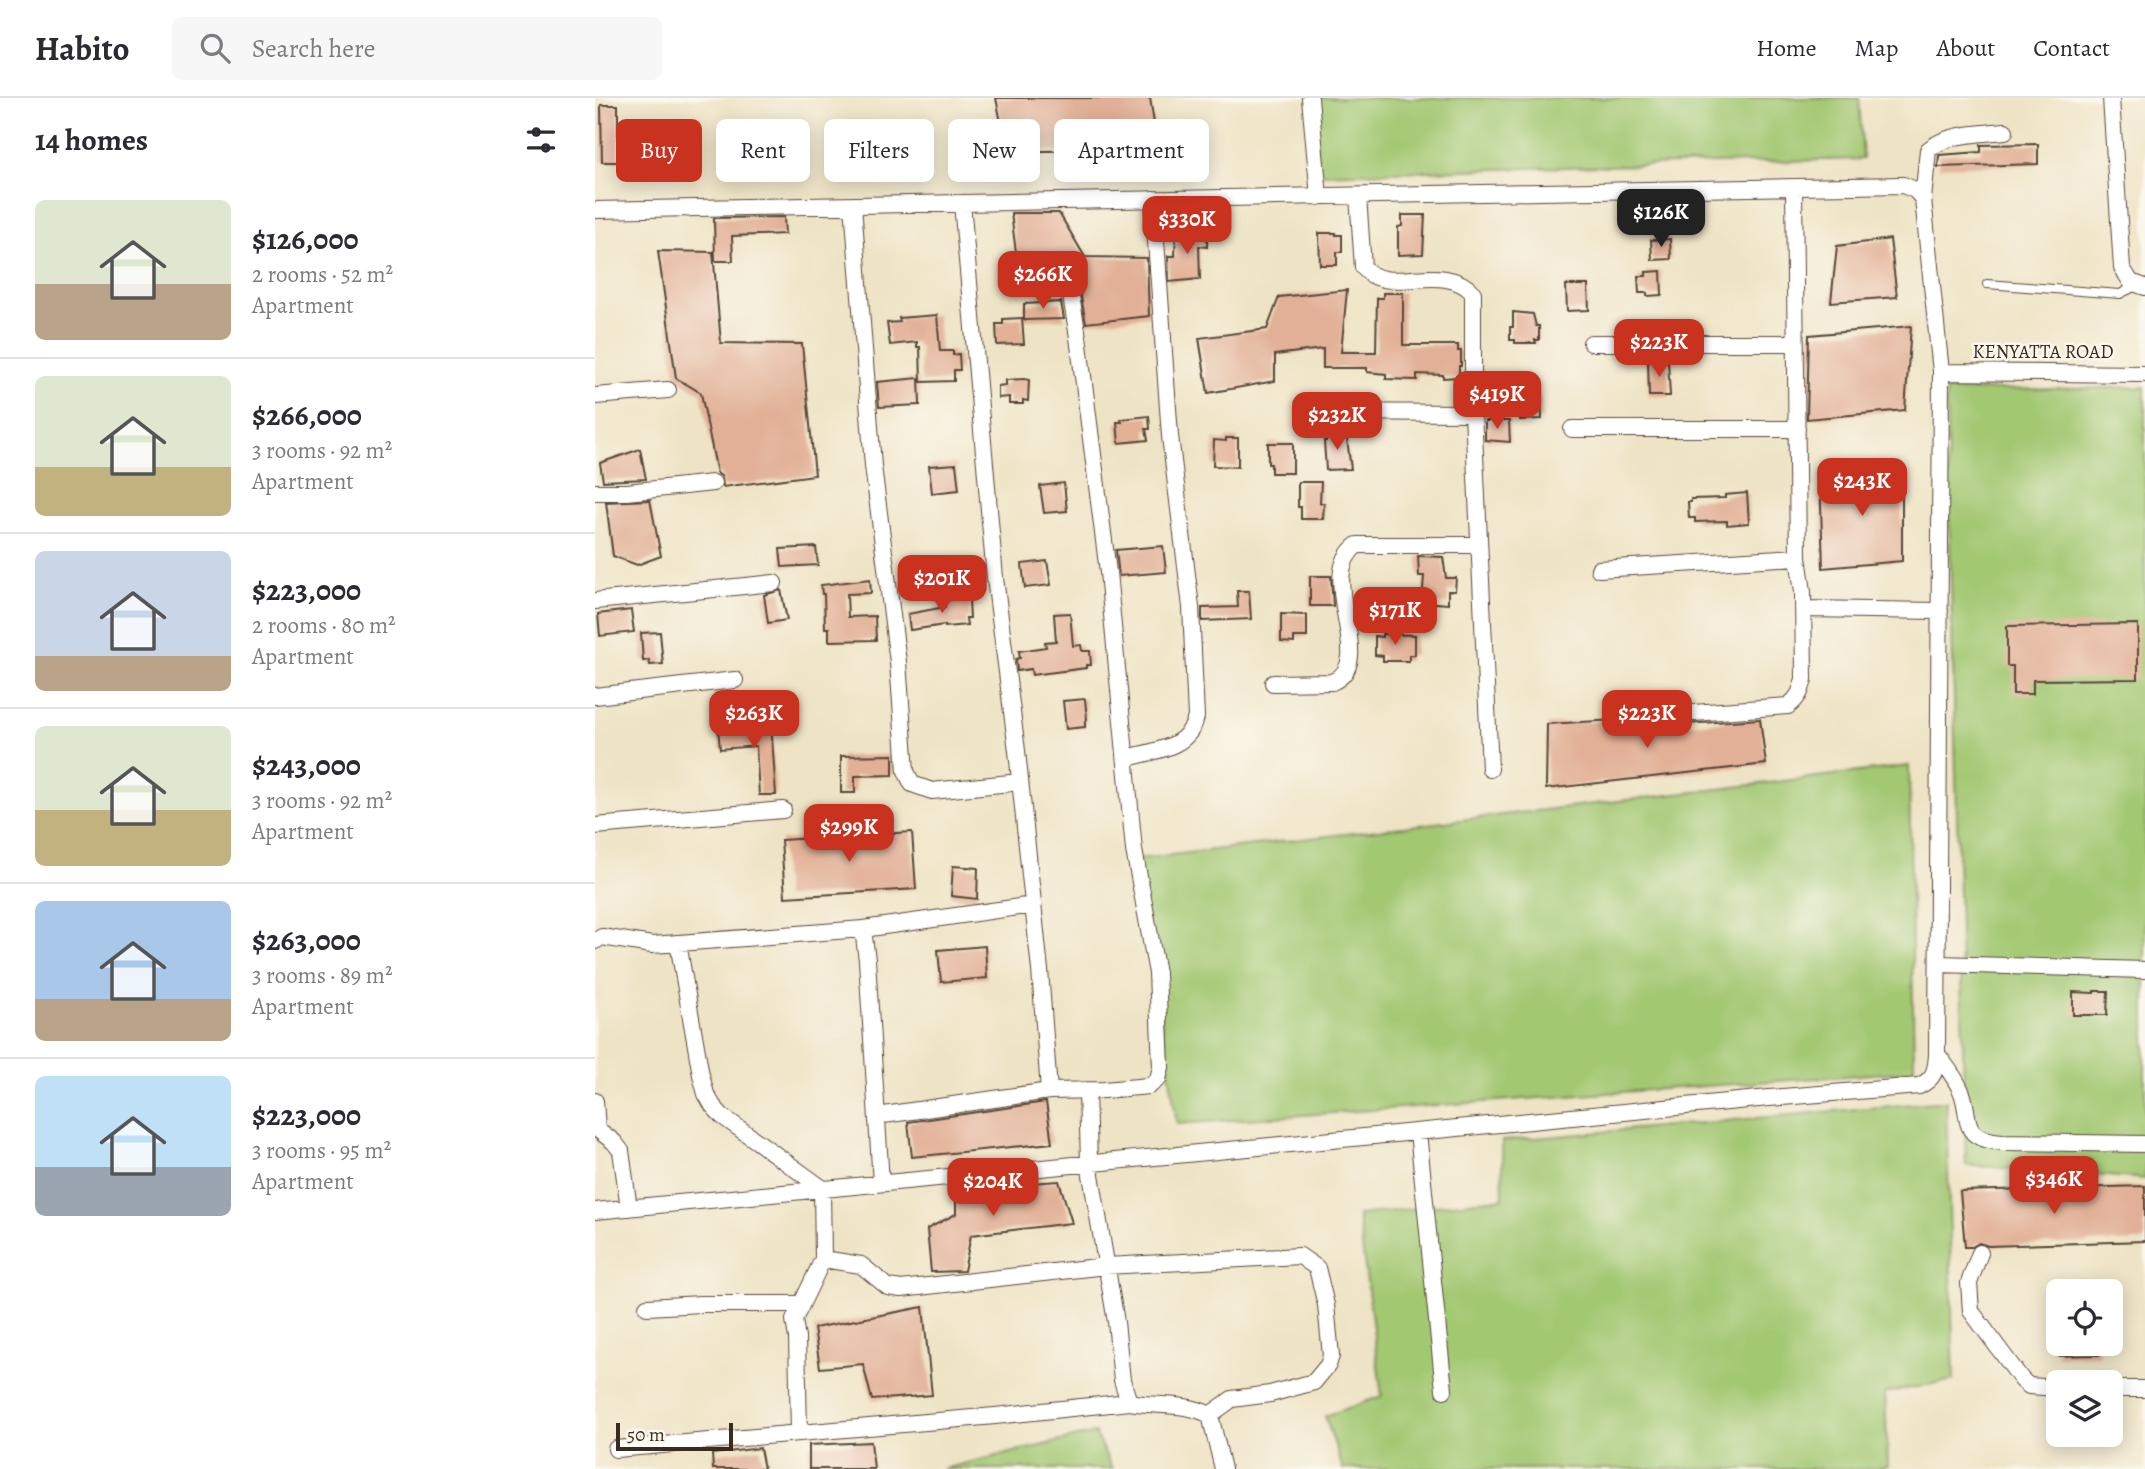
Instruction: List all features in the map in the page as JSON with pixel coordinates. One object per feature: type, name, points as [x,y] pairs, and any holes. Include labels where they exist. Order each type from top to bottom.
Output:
[{"type":"street","points":[[1310,98],[1319,197]]},
{"type":"street","points":[[2111,98],[2122,268],[2131,282],[2142,286]]},
{"type":"street","points":[[595,1211],[1756,1099],[1919,1086],[1931,1080],[1936,1068],[1937,1054],[1941,372],[1923,199],[1928,150],[1935,144],[1952,138],[2005,131]]},
{"type":"street","points":[[595,210],[1903,185],[1915,190],[1923,199]]},
{"type":"street","points":[[1626,718],[1788,706],[1797,700],[1804,679],[1803,609],[1798,557],[1794,188]]},
{"type":"street","points":[[1358,196],[1363,267],[1369,275],[1380,279],[1453,279],[1473,293],[1473,413],[1490,769]]},
{"type":"street","points":[[1126,758],[1177,744],[1194,729],[1196,717],[1191,607],[1170,436],[1153,200]]},
{"type":"street","points":[[962,203],[995,578],[1033,905],[1049,1091]]},
{"type":"street","points":[[853,205],[873,466],[898,662],[906,771],[912,784],[932,791],[1020,782]]},
{"type":"street","points":[[877,1116],[1049,1091],[1149,1086],[1158,1080],[1160,1067],[1157,973],[1134,850],[1108,572],[1069,284]]},
{"type":"street","points":[[1591,343],[1795,342]]},
{"type":"street","name":"KENYATTA ROAD","points":[[1941,372],[2145,373]]},
{"type":"street","points":[[595,396],[668,390]]},
{"type":"street","points":[[1308,412],[1473,413]]},
{"type":"street","points":[[1572,429],[1797,429]]},
{"type":"street","points":[[595,492],[627,492],[713,483]]},
{"type":"street","points":[[1273,683],[1332,682],[1341,678],[1346,670],[1350,652],[1341,565],[1347,552],[1357,545],[1479,545]]},
{"type":"street","points":[[1599,569],[1798,557]]},
{"type":"street","points":[[595,601],[774,583]]},
{"type":"street","points":[[1803,609],[1940,611]]},
{"type":"street","points":[[595,696],[735,680]]},
{"type":"street","points":[[595,826],[675,817],[783,810]]},
{"type":"street","points":[[597,934],[652,945],[863,929],[1033,905]]},
{"type":"street","points":[[863,929],[881,1183]]},
{"type":"street","points":[[678,943],[701,1075],[706,1094],[713,1106],[741,1131],[822,1188]]},
{"type":"street","points":[[1938,964],[2145,970]]},
{"type":"street","points":[[1937,1054],[1961,1091],[1968,1128],[1979,1136],[2002,1142],[2145,1144]]},
{"type":"street","points":[[1087,1091],[1089,1163],[1107,1266],[1122,1380],[1129,1402]]},
{"type":"street","points":[[595,1101],[597,1129],[621,1151],[629,1208]]},
{"type":"street","points":[[1418,1132],[1444,1390]]},
{"type":"street","points":[[799,1432],[797,1338],[794,1320],[823,1259],[822,1188]]},
{"type":"street","points":[[1980,1253],[1969,1283],[1972,1311],[2022,1380],[2029,1386],[2046,1387]]},
{"type":"street","points":[[823,1259],[861,1265],[888,1287],[901,1289],[1107,1266],[1300,1256],[1317,1268],[1326,1305],[1331,1356],[1323,1374],[1314,1382],[1270,1394],[1232,1399],[1210,1415]]},
{"type":"street","points":[[647,1307],[800,1304]]},
{"type":"street","points":[[2123,1389],[2145,1389]]},
{"type":"street","points":[[616,1449],[1129,1402],[1197,1408],[1210,1415],[1223,1469]]},
{"type":"lane","points":[[1987,284],[2120,294],[2142,286]]},
{"type":"green space","points":[[1312,98],[1859,98],[1863,159],[1319,174]]},
{"type":"green space","points":[[2145,387],[2145,1179],[1966,1165],[1946,391]]},
{"type":"green space","points":[[1909,766],[1914,1071],[1177,1124],[1137,859]]},
{"type":"green space","points":[[1946,1101],[1954,1380],[1885,1393],[1888,1466],[1876,1469],[1343,1469],[1325,1416],[1382,1396],[1358,1215],[1503,1198],[1502,1141]]},
{"type":"green space","points":[[1095,1433],[1112,1469],[942,1469]]},
{"type":"building","points":[[996,98],[1150,98],[1153,119],[1054,119],[1054,151],[1040,151],[1040,119],[1000,119]]},
{"type":"building","points":[[601,105],[618,105],[616,162],[602,162]]},
{"type":"building","points":[[2038,144],[2038,164],[1938,167],[1939,155],[1981,152],[1981,145]]},
{"type":"building","points":[[1011,213],[1059,213],[1085,257],[1147,258],[1149,316],[1086,323],[1077,277],[1017,261]]},
{"type":"building","points":[[1402,215],[1425,215],[1423,254],[1398,255],[1398,227],[1402,226]]},
{"type":"building","points":[[784,217],[785,234],[732,236],[733,261],[715,261],[714,218]]},
{"type":"building","points":[[1176,231],[1207,231],[1207,247],[1199,246],[1200,279],[1169,282],[1168,256],[1175,256]]},
{"type":"building","points":[[1319,233],[1342,235],[1342,252],[1337,252],[1337,265],[1320,265]]},
{"type":"building","points":[[1670,239],[1671,259],[1652,260],[1651,240]]},
{"type":"building","points":[[1890,239],[1897,297],[1831,302],[1837,246]]},
{"type":"building","points":[[658,251],[713,252],[721,343],[802,344],[815,475],[723,487],[722,477],[717,473],[701,393],[676,378]]},
{"type":"building","points":[[1661,271],[1662,295],[1647,296],[1647,293],[1639,293],[1638,276],[1646,276],[1646,272]]},
{"type":"building","points":[[1566,285],[1588,285],[1589,310],[1567,311]]},
{"type":"building","points":[[1347,290],[1341,352],[1376,352],[1377,298],[1383,298],[1383,293],[1403,293],[1403,345],[1458,345],[1458,351],[1461,351],[1459,377],[1443,378],[1443,375],[1417,374],[1417,380],[1386,379],[1386,374],[1367,372],[1367,368],[1323,368],[1323,349],[1275,355],[1275,381],[1208,393],[1199,338],[1267,329],[1279,297]]},
{"type":"building","points":[[1061,302],[1064,319],[1024,320],[1024,304]]},
{"type":"building","points":[[1513,312],[1533,314],[1536,326],[1539,326],[1539,340],[1535,340],[1536,343],[1515,343],[1515,340],[1510,340]]},
{"type":"building","points":[[937,315],[940,351],[959,354],[960,370],[954,370],[954,381],[921,382],[920,347],[917,347],[917,342],[890,345],[887,323],[900,322],[899,318]]},
{"type":"building","points":[[1022,318],[1024,344],[997,345],[996,324],[1003,324],[1003,319]]},
{"type":"building","points":[[1911,326],[1905,410],[1807,419],[1809,335]]},
{"type":"building","points":[[1668,361],[1670,396],[1649,396],[1648,362]]},
{"type":"building","points":[[919,378],[920,405],[879,407],[877,382]]},
{"type":"building","points":[[1006,380],[1029,380],[1028,401],[1023,400],[1023,404],[1009,404],[1009,397],[998,398],[998,386],[1006,385]]},
{"type":"building","points":[[1541,397],[1542,419],[1520,420],[1519,398]]},
{"type":"building","points":[[1149,416],[1150,429],[1146,429],[1148,440],[1119,443],[1117,422],[1122,422],[1121,419]]},
{"type":"building","points":[[1485,421],[1509,421],[1510,442],[1485,440]]},
{"type":"building","points":[[1346,432],[1351,469],[1326,470],[1326,433]]},
{"type":"building","points":[[1226,438],[1238,438],[1238,467],[1213,466],[1214,440],[1226,441]]},
{"type":"building","points":[[1268,443],[1293,443],[1293,473],[1271,473]]},
{"type":"building","points":[[640,449],[646,479],[603,481],[600,463]]},
{"type":"building","points":[[956,464],[959,490],[932,493],[929,466]]},
{"type":"building","points":[[1902,471],[1902,561],[1823,568],[1820,475]]},
{"type":"building","points":[[1298,482],[1321,482],[1320,503],[1324,503],[1323,519],[1301,519]]},
{"type":"building","points":[[1064,483],[1067,511],[1044,513],[1040,486]]},
{"type":"building","points":[[1747,493],[1749,523],[1727,525],[1727,521],[1695,522],[1695,518],[1689,518],[1688,502],[1691,502],[1691,499],[1725,498],[1725,495]]},
{"type":"building","points":[[650,500],[661,556],[637,565],[613,556],[606,502]]},
{"type":"building","points":[[1163,546],[1166,572],[1119,576],[1116,550]]},
{"type":"building","points":[[816,547],[818,565],[782,567],[780,549]]},
{"type":"building","points":[[1418,556],[1443,557],[1446,578],[1456,578],[1455,591],[1448,591],[1448,604],[1422,602],[1424,576],[1419,576]]},
{"type":"building","points":[[1047,561],[1051,585],[1025,588],[1022,564]]},
{"type":"building","points":[[1310,576],[1331,576],[1333,606],[1310,606]]},
{"type":"building","points":[[870,579],[871,593],[847,594],[848,617],[875,616],[876,640],[829,641],[829,628],[825,628],[824,594],[821,585]]},
{"type":"building","points":[[781,590],[787,620],[768,623],[764,595]]},
{"type":"building","points":[[1237,591],[1249,591],[1251,619],[1202,621],[1202,608],[1238,607]]},
{"type":"building","points":[[965,597],[965,600],[969,600],[970,618],[966,618],[967,625],[910,630],[908,614],[945,607],[944,598]]},
{"type":"building","points":[[631,610],[634,632],[600,636],[598,614]]},
{"type":"building","points":[[1070,613],[1073,646],[1081,645],[1082,651],[1090,651],[1091,665],[1086,665],[1086,668],[1032,675],[1031,669],[1017,671],[1016,659],[1020,658],[1019,651],[1046,647],[1045,642],[1056,641],[1054,614]]},
{"type":"building","points":[[1281,614],[1307,615],[1307,637],[1294,637],[1294,643],[1281,642]]},
{"type":"building","points":[[2138,624],[2138,679],[2033,680],[2033,694],[2013,694],[2013,666],[2007,666],[2007,626]]},
{"type":"building","points":[[660,632],[663,664],[650,665],[649,660],[643,661],[641,633]]},
{"type":"building","points":[[1382,634],[1415,635],[1415,655],[1409,655],[1409,661],[1383,661],[1383,656],[1375,655],[1375,636],[1382,637]]},
{"type":"building","points":[[1085,699],[1085,727],[1066,729],[1063,701]]},
{"type":"building","points":[[1760,719],[1766,764],[1546,789],[1547,724],[1616,720],[1621,727],[1627,728]]},
{"type":"building","points":[[771,723],[776,795],[759,795],[756,746],[720,749],[718,727]]},
{"type":"building","points":[[893,755],[893,775],[855,776],[855,793],[841,793],[841,756]]},
{"type":"building","points":[[912,832],[916,889],[785,897],[781,840]]},
{"type":"building","points":[[953,866],[978,868],[977,899],[951,896]]},
{"type":"building","points":[[985,946],[987,978],[941,982],[938,950]]},
{"type":"building","points":[[2108,991],[2107,1015],[2073,1015],[2073,992]]},
{"type":"building","points":[[1046,1102],[1052,1143],[912,1157],[908,1122]]},
{"type":"building","points":[[1059,1181],[1072,1223],[971,1235],[964,1271],[931,1272],[927,1229],[956,1214],[956,1188]]},
{"type":"building","points":[[2145,1186],[2145,1241],[1988,1246],[1979,1243],[1965,1247],[1960,1191]]},
{"type":"building","points":[[923,1307],[932,1395],[872,1400],[863,1364],[820,1368],[814,1328]]},
{"type":"building","points":[[871,1442],[874,1469],[809,1469],[809,1445]]},
{"type":"building","points":[[760,1448],[764,1469],[713,1469],[712,1454]]}]
